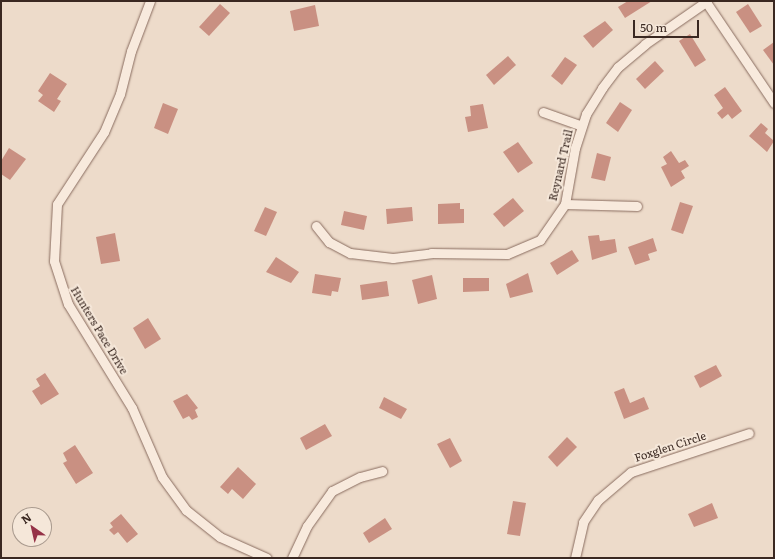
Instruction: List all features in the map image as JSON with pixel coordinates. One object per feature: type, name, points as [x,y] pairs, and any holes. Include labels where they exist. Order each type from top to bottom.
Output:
[{"type":"street","name":"Hunters Pace Drive","points":[[150,1],[131,51],[120,94],[104,132],[57,204],[54,261],[68,304],[132,408],[162,477],[186,510],[220,537],[267,558]]},
{"type":"street","points":[[706,1],[774,103]]},
{"type":"street","name":"Reynard Trail","points":[[316,226],[329,242],[350,253],[393,258],[431,253],[508,254],[540,240],[565,204],[567,182],[582,126],[602,88],[618,67],[706,1]]},
{"type":"street","points":[[543,112],[582,126]]},
{"type":"street","points":[[565,204],[637,206]]},
{"type":"street","name":"Foxglen Circle","points":[[575,558],[583,522],[598,500],[631,472],[749,433]]},
{"type":"street","points":[[292,558],[314,514],[332,491],[360,477],[382,472]]},
{"type":"building","points":[[628,1],[652,1],[625,18],[618,7]]},
{"type":"building","points":[[220,4],[230,13],[209,36],[199,27]]},
{"type":"building","points":[[748,4],[762,26],[750,33],[736,12]]},
{"type":"building","points":[[315,5],[319,26],[294,31],[290,11]]},
{"type":"building","points":[[605,21],[613,30],[593,48],[583,36]]},
{"type":"building","points":[[690,34],[706,60],[695,67],[679,41]]},
{"type":"building","points":[[774,42],[774,65],[763,50]]},
{"type":"building","points":[[508,56],[516,65],[494,85],[486,75]]},
{"type":"building","points":[[565,57],[577,65],[562,85],[551,76]]},
{"type":"building","points":[[655,61],[664,71],[645,89],[636,79]]},
{"type":"building","points":[[50,73],[67,84],[57,99],[61,101],[54,112],[38,101],[43,95],[38,91]]},
{"type":"building","points":[[725,87],[742,111],[732,119],[728,114],[722,119],[717,113],[723,108],[714,95]]},
{"type":"building","points":[[620,102],[632,110],[618,132],[606,123]]},
{"type":"building","points":[[163,103],[178,109],[168,134],[154,128]]},
{"type":"building","points":[[483,104],[488,128],[468,132],[465,117],[471,116],[470,106]]},
{"type":"building","points":[[761,123],[768,129],[765,133],[774,141],[767,152],[749,136]]},
{"type":"building","points":[[518,142],[533,163],[518,173],[503,152]]},
{"type":"building","points":[[9,148],[26,159],[10,180],[1,174],[1,161]]},
{"type":"building","points":[[671,151],[679,163],[685,160],[689,166],[681,171],[685,178],[671,187],[661,167],[667,164],[663,157]]},
{"type":"building","points":[[597,153],[611,157],[605,181],[591,178]]},
{"type":"building","points":[[513,198],[524,211],[504,227],[493,214]]},
{"type":"building","points":[[680,202],[693,206],[683,234],[671,230]]},
{"type":"building","points":[[460,203],[460,209],[464,209],[464,223],[438,224],[438,204]]},
{"type":"building","points":[[265,207],[277,212],[266,236],[254,231]]},
{"type":"building","points":[[412,207],[413,221],[387,224],[386,209]]},
{"type":"building","points":[[344,211],[367,216],[364,230],[341,225]]},
{"type":"building","points":[[115,233],[120,261],[101,264],[96,237]]},
{"type":"building","points":[[599,235],[600,241],[615,239],[617,252],[592,260],[588,236]]},
{"type":"building","points":[[653,238],[657,251],[648,254],[650,260],[635,265],[628,247]]},
{"type":"building","points":[[572,250],[579,261],[557,275],[550,263]]},
{"type":"building","points":[[276,257],[299,272],[291,283],[266,272]]},
{"type":"building","points":[[528,273],[533,292],[510,298],[506,284]]},
{"type":"building","points":[[315,274],[341,278],[338,292],[332,291],[331,296],[312,293]]},
{"type":"building","points":[[432,275],[437,299],[418,304],[412,280]]},
{"type":"building","points":[[463,278],[489,278],[489,291],[463,292]]},
{"type":"building","points":[[387,281],[389,296],[362,300],[360,285]]},
{"type":"building","points":[[148,318],[161,339],[145,349],[133,328]]},
{"type":"building","points":[[716,365],[722,376],[700,388],[694,376]]},
{"type":"building","points":[[45,373],[59,394],[41,405],[32,391],[40,386],[36,379]]},
{"type":"building","points":[[624,388],[630,403],[644,397],[649,409],[624,419],[614,392]]},
{"type":"building","points":[[187,394],[198,408],[195,410],[198,417],[192,420],[189,416],[183,419],[173,401]]},
{"type":"building","points":[[384,397],[407,409],[401,419],[379,408]]},
{"type":"building","points":[[325,424],[332,436],[306,450],[300,438]]},
{"type":"building","points":[[567,437],[577,447],[557,467],[548,457]]},
{"type":"building","points":[[450,438],[462,461],[450,468],[437,444]]},
{"type":"building","points":[[75,445],[93,473],[76,484],[63,463],[67,461],[63,453]]},
{"type":"building","points":[[238,467],[256,484],[243,499],[232,489],[228,494],[220,487]]},
{"type":"building","points":[[513,501],[526,503],[520,536],[507,534]]},
{"type":"building","points":[[712,503],[718,518],[694,527],[688,514]]},
{"type":"building","points":[[121,514],[138,534],[127,543],[118,532],[114,535],[109,530],[113,527],[110,523]]},
{"type":"building","points":[[385,518],[392,529],[369,543],[363,533]]}]
